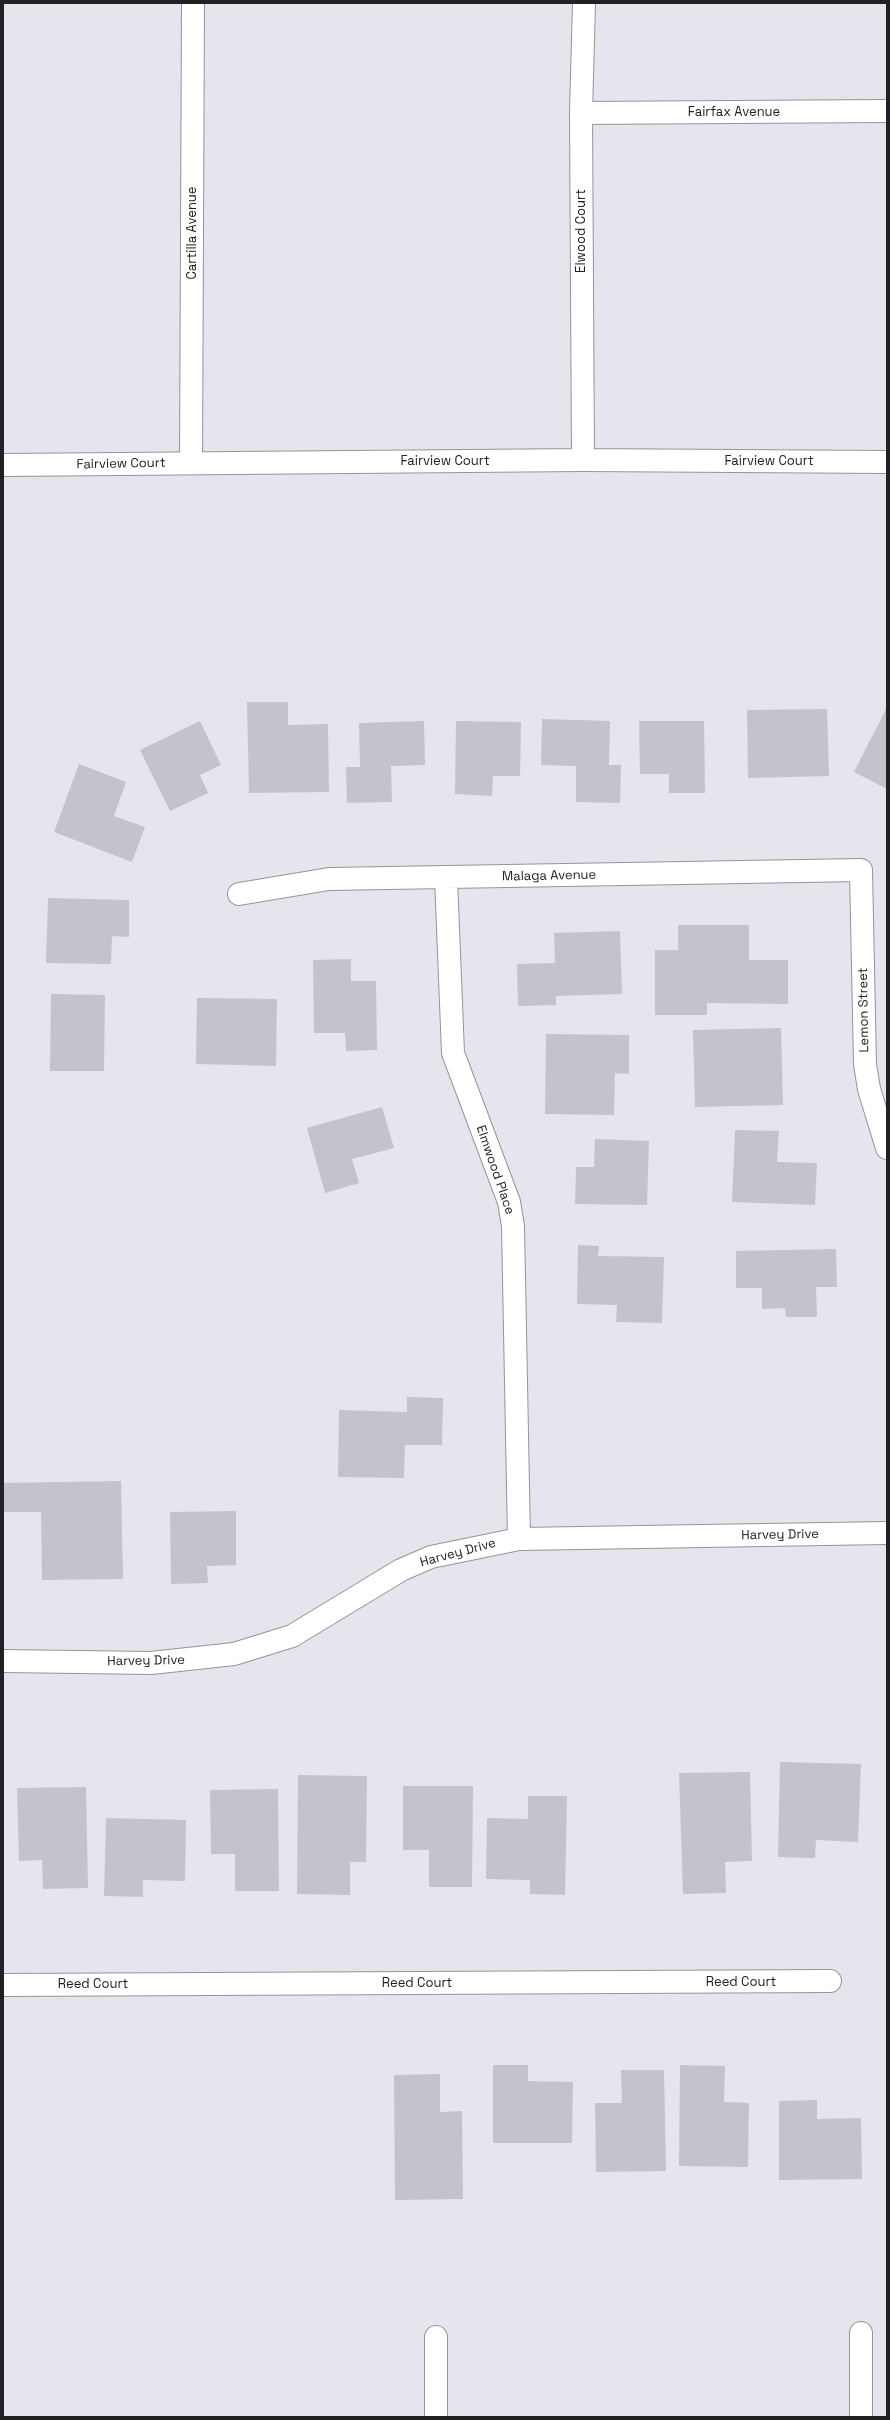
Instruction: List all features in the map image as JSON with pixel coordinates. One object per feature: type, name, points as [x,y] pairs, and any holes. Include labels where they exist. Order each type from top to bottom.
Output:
[{"type":"street","name":"Cartilla Avenue","points":[[191,463],[193,3]]},
{"type":"street","name":"Elwood Court","points":[[583,460],[581,113],[584,3]]},
{"type":"street","name":"Fairfax Avenue","points":[[581,113],[887,111]]},
{"type":"street","name":"Fairview Court","points":[[3,465],[583,460],[887,462]]},
{"type":"street","name":"Malaga Avenue","points":[[239,894],[329,879],[861,870]]},
{"type":"street","name":"Lemon Street","points":[[861,870],[865,1064],[869,1089],[887,1148]]},
{"type":"street","name":"Elmwood Place","points":[[446,878],[453,1053],[509,1202],[513,1226],[519,1539]]},
{"type":"street","name":"Harvey Drive","points":[[3,1661],[151,1663],[184,1661],[234,1654],[292,1636],[401,1570],[431,1557],[519,1539],[887,1533]]},
{"type":"street","name":"Reed Court","points":[[3,1985],[830,1981]]},
{"type":"street","points":[[861,2332],[861,2417]]},
{"type":"street","points":[[436,2337],[436,2417]]},
{"type":"building","points":[[247,702],[288,702],[288,725],[328,724],[329,792],[249,793]]},
{"type":"building","points":[[887,707],[887,789],[854,772]]},
{"type":"building","points":[[827,709],[829,776],[748,778],[747,710]]},
{"type":"building","points":[[542,719],[610,721],[609,765],[621,765],[620,803],[576,802],[576,766],[541,765]]},
{"type":"building","points":[[200,721],[221,765],[200,775],[208,793],[170,811],[140,750]]},
{"type":"building","points":[[424,721],[425,765],[391,766],[392,802],[347,803],[346,767],[360,767],[359,723]]},
{"type":"building","points":[[456,721],[521,722],[520,776],[493,776],[492,796],[455,794]]},
{"type":"building","points":[[639,721],[704,721],[705,793],[669,793],[669,774],[640,774]]},
{"type":"building","points":[[79,764],[126,782],[114,816],[145,827],[132,862],[54,832]]},
{"type":"building","points":[[48,898],[129,900],[129,937],[112,936],[111,964],[46,963]]},
{"type":"building","points":[[678,925],[749,925],[749,960],[788,960],[788,1004],[707,1003],[707,1015],[655,1015],[655,950],[678,950]]},
{"type":"building","points":[[620,931],[622,994],[556,996],[556,1005],[518,1006],[517,964],[555,963],[554,933]]},
{"type":"building","points":[[351,959],[351,981],[376,981],[377,1050],[346,1051],[345,1033],[314,1033],[313,960]]},
{"type":"building","points":[[51,994],[105,995],[104,1071],[50,1071]]},
{"type":"building","points":[[197,998],[277,999],[276,1066],[196,1064]]},
{"type":"building","points":[[781,1028],[783,1105],[695,1107],[693,1030]]},
{"type":"building","points":[[546,1034],[629,1035],[629,1074],[615,1073],[614,1115],[545,1114]]},
{"type":"building","points":[[382,1107],[394,1148],[352,1159],[359,1183],[325,1193],[307,1128]]},
{"type":"building","points":[[735,1130],[779,1131],[777,1162],[817,1163],[815,1205],[732,1202]]},
{"type":"building","points":[[595,1139],[649,1141],[647,1205],[575,1204],[576,1167],[594,1167]]},
{"type":"building","points":[[578,1245],[599,1246],[598,1256],[664,1257],[662,1323],[616,1322],[617,1305],[577,1304]]},
{"type":"building","points":[[836,1249],[837,1287],[816,1287],[817,1317],[786,1317],[785,1308],[762,1309],[762,1288],[736,1288],[736,1251]]},
{"type":"building","points":[[407,1397],[443,1398],[442,1445],[405,1445],[404,1478],[338,1477],[339,1410],[407,1412]]},
{"type":"building","points":[[121,1481],[123,1579],[42,1580],[41,1512],[3,1512],[3,1483]]},
{"type":"building","points":[[236,1511],[236,1565],[207,1566],[208,1583],[171,1584],[170,1512]]},
{"type":"building","points":[[780,1762],[861,1764],[858,1842],[816,1840],[815,1858],[778,1857]]},
{"type":"building","points":[[750,1772],[752,1861],[725,1862],[726,1893],[683,1894],[679,1773]]},
{"type":"building","points":[[298,1775],[367,1776],[366,1862],[350,1862],[350,1895],[297,1894]]},
{"type":"building","points":[[403,1786],[473,1786],[472,1887],[429,1887],[429,1850],[403,1850]]},
{"type":"building","points":[[86,1787],[88,1888],[43,1889],[42,1860],[19,1861],[17,1788]]},
{"type":"building","points":[[278,1789],[279,1891],[235,1891],[235,1854],[211,1854],[210,1790]]},
{"type":"building","points":[[528,1796],[567,1796],[565,1895],[530,1894],[530,1880],[486,1879],[487,1818],[528,1819]]},
{"type":"building","points":[[106,1818],[186,1820],[185,1881],[143,1880],[143,1897],[104,1896]]},
{"type":"building","points":[[493,2065],[528,2065],[528,2081],[573,2082],[572,2143],[493,2143]]},
{"type":"building","points":[[680,2065],[725,2066],[724,2102],[749,2103],[748,2167],[679,2166]]},
{"type":"building","points":[[621,2070],[664,2070],[666,2171],[596,2172],[595,2103],[622,2103]]},
{"type":"building","points":[[440,2074],[440,2112],[462,2111],[463,2199],[395,2200],[394,2075]]},
{"type":"building","points":[[817,2100],[817,2119],[861,2118],[862,2179],[779,2180],[779,2101]]}]
